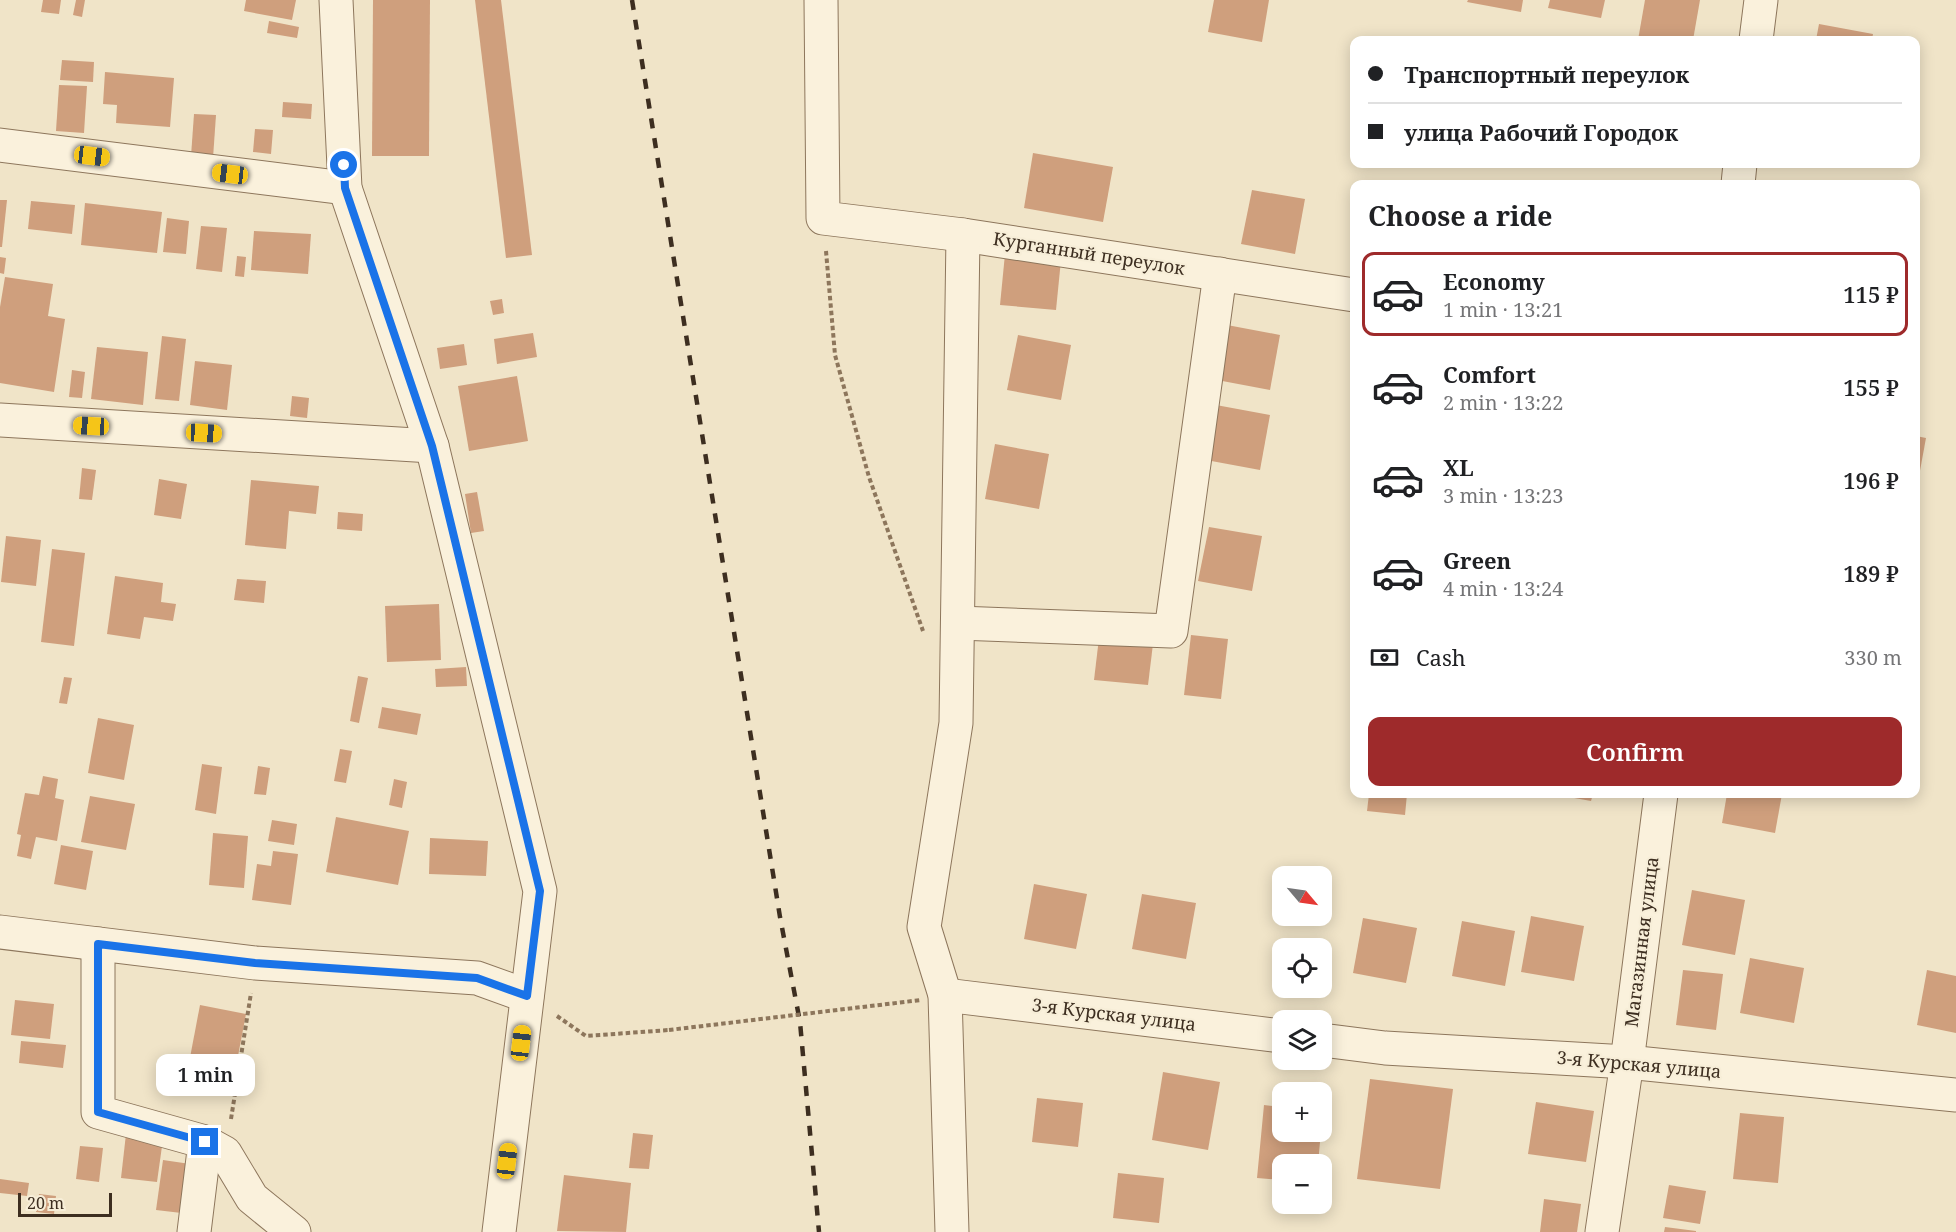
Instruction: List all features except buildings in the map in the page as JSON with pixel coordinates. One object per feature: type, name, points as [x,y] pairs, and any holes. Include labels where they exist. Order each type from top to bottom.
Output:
[{"type":"street","points":[[336,0],[345,188],[432,446],[540,891],[499,1232]]},
{"type":"street","points":[[821,0],[823,218]]},
{"type":"street","points":[[1756,36],[1761,0]]},
{"type":"street","points":[[0,145],[345,188]]},
{"type":"street","name":"Курганный переулок","points":[[823,218],[963,235],[1350,294]]},
{"type":"street","points":[[952,1232],[933,997],[924,927],[956,723],[963,235]]},
{"type":"street","points":[[958,623],[1171,631],[1221,274]]},
{"type":"street","points":[[0,420],[432,446]]},
{"type":"street","name":"Магазинная улица","points":[[1602,1232],[1627,1062],[1660,798]]},
{"type":"street","points":[[0,932],[255,963],[477,978],[527,996]]},
{"type":"street","points":[[98,944],[98,1112],[215,1147],[252,1198],[294,1232]]},
{"type":"street","name":"3-я Курская улица","points":[[933,997],[1272,1035]]},
{"type":"street","name":"3-я Курская улица","points":[[1332,1041],[1385,1048],[1627,1062],[1956,1095]]},
{"type":"street","points":[[194,1232],[215,1147]]},
{"type":"path","points":[[823,218],[835,356],[868,477],[924,633]]},
{"type":"path","points":[[215,1147],[255,963]]},
{"type":"path","points":[[527,996],[586,1036],[669,1030],[933,997]]},
{"type":"railway","points":[[632,0],[780,917],[800,1022],[819,1232]]},
{"type":"route","points":[[205,1142],[98,1112],[98,944],[255,963],[477,978],[527,996],[540,891],[432,446],[345,188],[344,165]]}]
